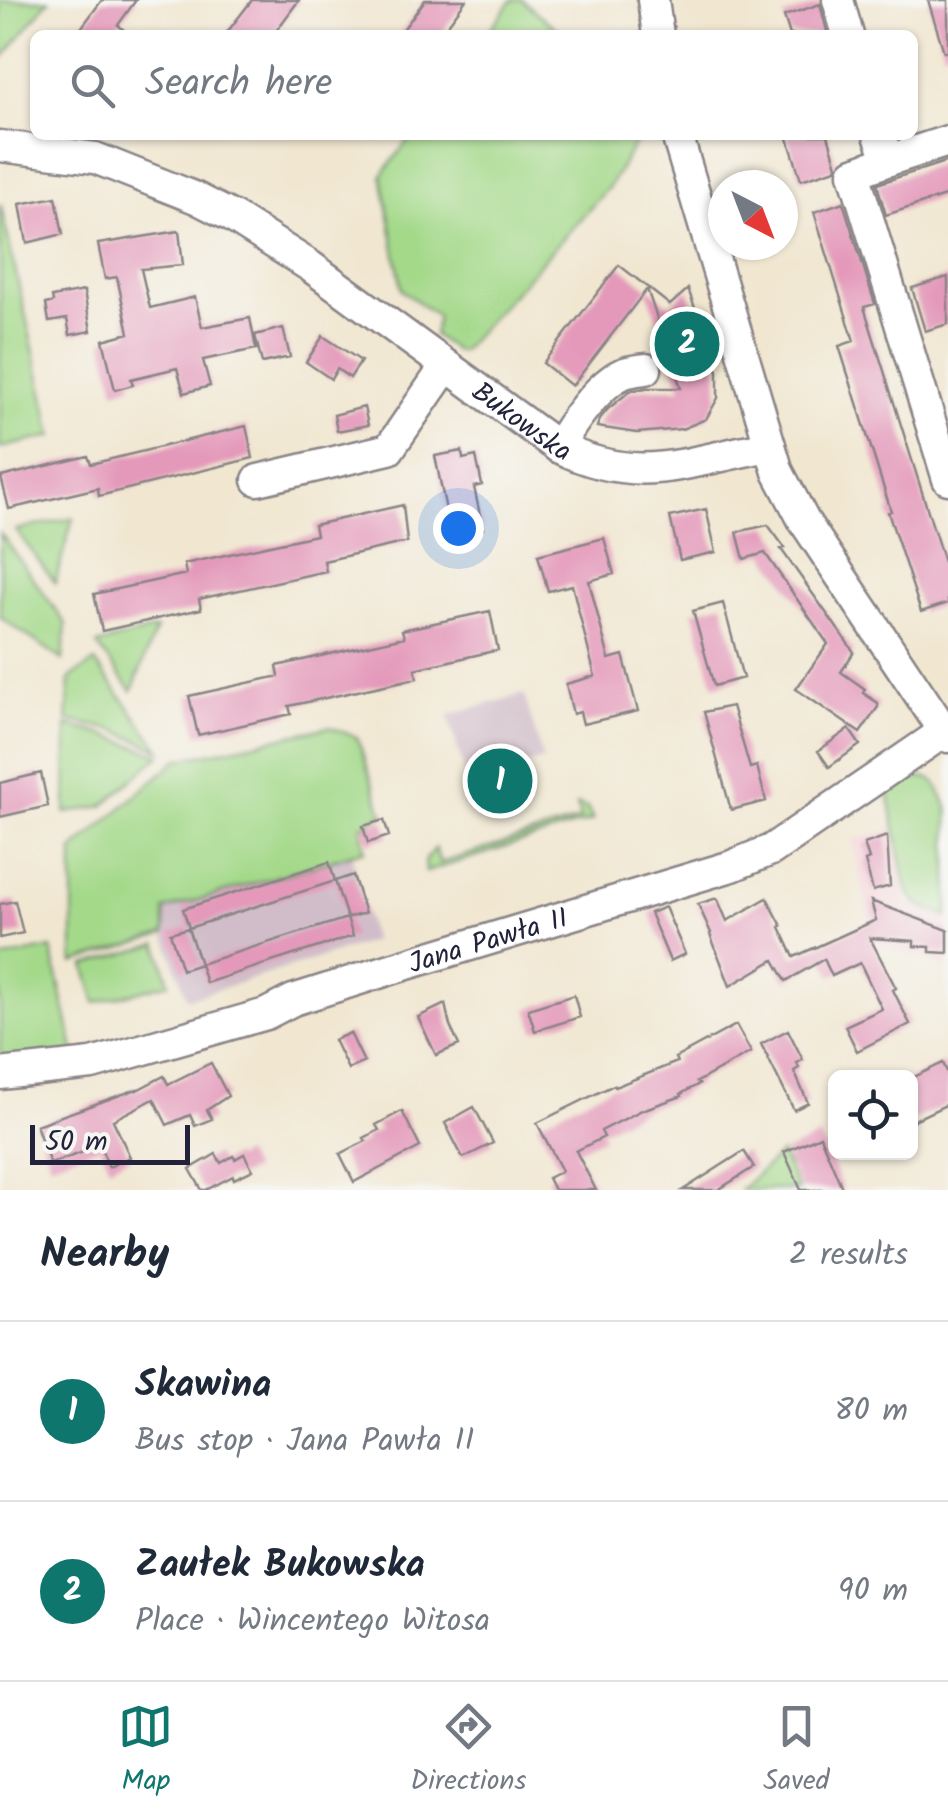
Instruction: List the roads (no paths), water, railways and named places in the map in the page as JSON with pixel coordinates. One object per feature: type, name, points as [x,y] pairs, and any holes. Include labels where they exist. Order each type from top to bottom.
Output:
[{"type":"street","points":[[653,0],[657,30]]},
{"type":"street","points":[[838,0],[847,30]]},
{"type":"street","points":[[679,140],[770,446],[791,500],[947,732]]},
{"type":"street","points":[[948,142],[884,148],[854,173],[948,478]]},
{"type":"street","name":"Bukowska","points":[[0,146],[95,158],[196,198],[262,234],[558,447],[603,466],[652,469],[770,446]]},
{"type":"street","points":[[258,480],[390,450],[446,366]]},
{"type":"street","points":[[558,447],[600,392],[623,374],[646,369]]},
{"type":"street","name":"Jana Pawła II","points":[[0,1074],[92,1064],[266,1014],[293,1000],[368,976],[732,866],[771,850],[947,732]]},
{"type":"place","name":"Zaułek Bukowska","points":[[687,344]]},
{"type":"place","name":"Skawina","points":[[500,781]]}]
